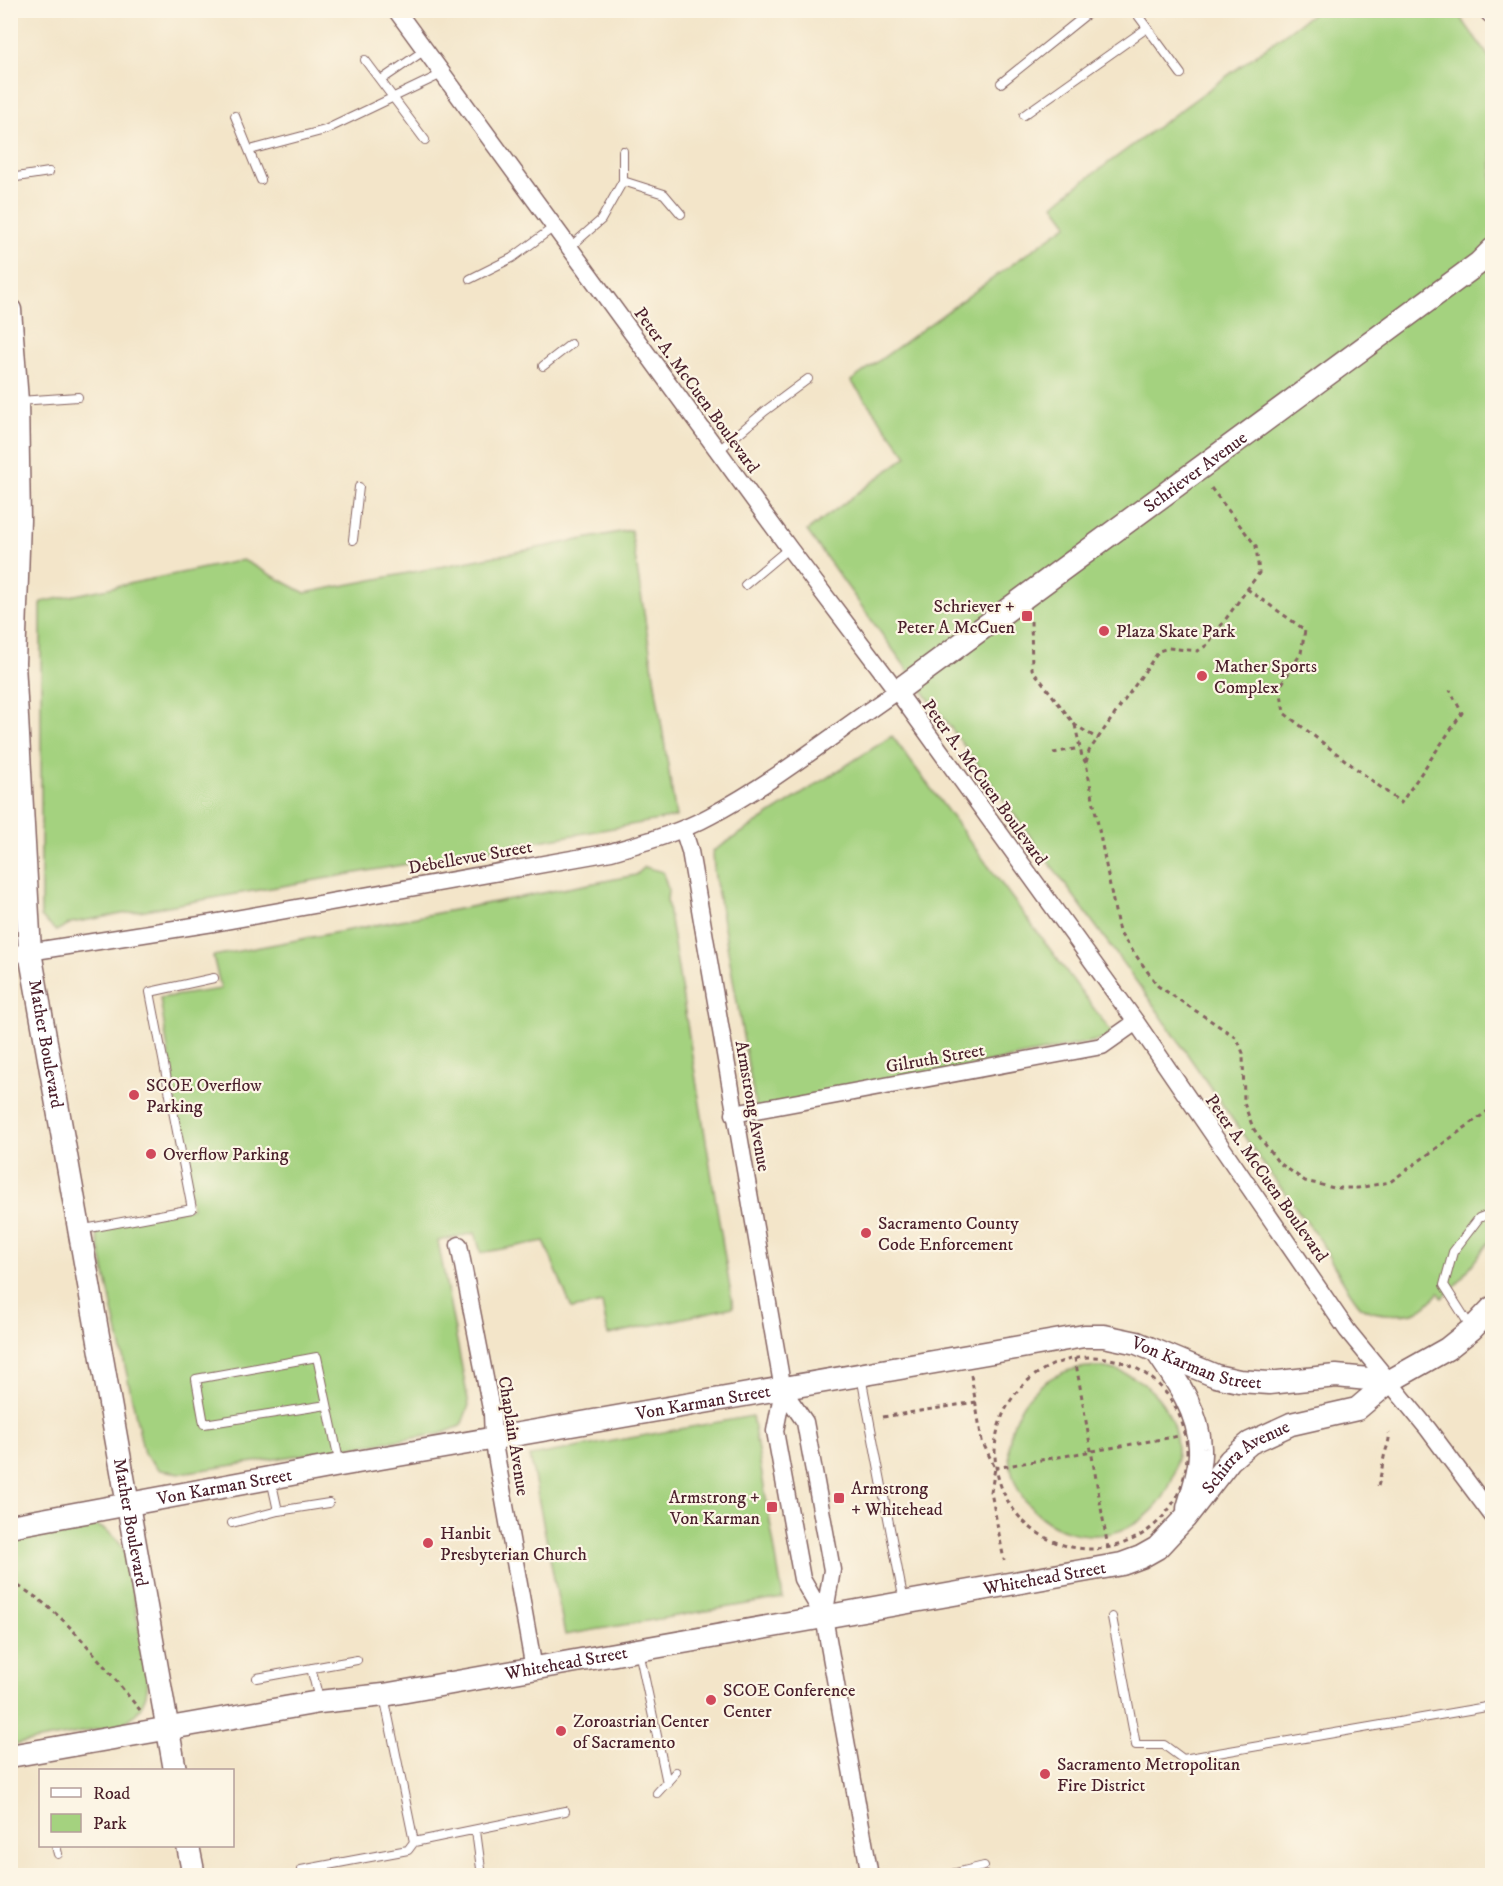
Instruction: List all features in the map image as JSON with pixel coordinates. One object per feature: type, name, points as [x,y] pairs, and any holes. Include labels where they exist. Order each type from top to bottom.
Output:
[{"type":"street","name":"Peter A. McCuen Boulevard","points":[[396,10],[789,548],[897,691],[1136,1022],[1347,1330],[1390,1381],[1492,1515]]},
{"type":"street","name":"Schriever Avenue","points":[[897,691],[1460,277],[1492,250]]},
{"type":"street","name":"Mather Boulevard","points":[[10,310],[17,401],[19,520],[14,663],[20,953],[79,1230],[175,1769]]},
{"type":"street","name":"Debellevue Street","points":[[20,953],[224,921],[611,852],[683,828],[741,798],[897,691]]},
{"type":"street","name":"Armstrong Avenue","points":[[683,828],[690,851],[783,1390],[775,1431],[802,1579],[824,1617]]},
{"type":"street","points":[[10,857],[20,953]]},
{"type":"street","name":"Gilruth Street","points":[[734,1114],[1102,1046],[1136,1022]]},
{"type":"street","name":"Chaplain Avenue","points":[[459,1245],[492,1414],[493,1438],[534,1669]]},
{"type":"street","name":"Schirra Avenue","points":[[1115,1556],[1141,1557],[1157,1548],[1185,1518],[1218,1474],[1250,1443],[1291,1424],[1357,1409],[1390,1381],[1447,1349],[1472,1329],[1492,1308]]},
{"type":"street","name":"Von Karman Street","points":[[10,1526],[340,1465],[1084,1336],[1118,1338],[1156,1350],[1186,1365],[1216,1376],[1239,1381],[1269,1383],[1336,1376],[1390,1381]]},
{"type":"street","points":[[1156,1350],[1190,1406],[1198,1430],[1200,1451],[1185,1518]]},
{"type":"street","name":"Armstrong Avenue","points":[[783,1390],[805,1422],[832,1570],[824,1617],[870,1875]]},
{"type":"street","name":"Whitehead Street","points":[[10,1756],[319,1702],[384,1695],[904,1603],[1115,1556]]},
{"type":"street","points":[[188,1847],[194,1875]]},
{"type":"lane","points":[[1001,83],[1092,10]]},
{"type":"lane","points":[[1134,10],[1181,74]]},
{"type":"lane","points":[[1024,116],[1147,28]]},
{"type":"lane","points":[[381,80],[425,50]]},
{"type":"lane","points":[[365,60],[425,140]]},
{"type":"lane","points":[[250,150],[325,130],[442,74]]},
{"type":"lane","points":[[235,116],[261,180]]},
{"type":"lane","points":[[569,248],[601,220],[623,181],[623,151]]},
{"type":"lane","points":[[10,178],[49,172]]},
{"type":"lane","points":[[623,181],[664,194],[681,214]]},
{"type":"lane","points":[[471,279],[512,258],[554,227]]},
{"type":"lane","points":[[543,366],[571,344]]},
{"type":"lane","points":[[718,451],[765,411],[808,379]]},
{"type":"lane","points":[[17,401],[78,397]]},
{"type":"lane","points":[[353,540],[360,488]]},
{"type":"lane","points":[[745,585],[789,548]]},
{"type":"lane","points":[[79,1230],[192,1209],[150,992],[214,978]]},
{"type":"lane","points":[[1472,1329],[1444,1286],[1454,1252],[1479,1218],[1492,1213]]},
{"type":"lane","points":[[327,1406],[204,1424],[196,1379],[317,1357],[340,1465]]},
{"type":"lane","points":[[861,1376],[904,1603]]},
{"type":"lane","points":[[272,1479],[278,1511]]},
{"type":"lane","points":[[232,1523],[278,1511],[329,1503]]},
{"type":"lane","points":[[1112,1617],[1136,1745],[1164,1745],[1183,1759],[1492,1706]]},
{"type":"lane","points":[[639,1650],[667,1783]]},
{"type":"lane","points":[[257,1678],[357,1660]]},
{"type":"lane","points":[[311,1668],[319,1702]]},
{"type":"lane","points":[[384,1695],[414,1842]]},
{"type":"lane","points":[[657,1793],[676,1772]]},
{"type":"lane","points":[[301,1870],[408,1850],[414,1842],[565,1811]]},
{"type":"lane","points":[[476,1831],[482,1875]]},
{"type":"lane","points":[[943,1875],[984,1866]]},
{"type":"path","points":[[1086,763],[1089,751],[1159,651],[1168,648],[1198,651],[1207,645],[1258,573],[1256,546],[1211,488]]},
{"type":"path","points":[[1247,589],[1305,630],[1301,653],[1280,687],[1284,713],[1401,803],[1462,713],[1450,690]]},
{"type":"path","points":[[1031,621],[1032,669],[1075,725],[1098,739]]},
{"type":"path","points":[[1075,725],[1086,763],[1119,932],[1158,986],[1237,1038],[1243,1053],[1244,1103],[1253,1128],[1278,1162],[1305,1182],[1334,1188],[1358,1188],[1390,1182],[1492,1108]]},
{"type":"path","points":[[1053,753],[1080,748]]},
{"type":"path","points":[[1075,1358],[1091,1452],[1115,1556]]},
{"type":"path","points":[[1004,1560],[991,1492],[995,1468],[995,1443],[1000,1425],[1011,1399],[1024,1378],[1049,1365],[1075,1358],[1122,1361],[1144,1370],[1166,1388],[1185,1435],[1187,1458],[1168,1510],[1152,1528],[1130,1541],[1115,1556]]},
{"type":"path","points":[[971,1373],[982,1441],[1006,1499],[1029,1527],[1064,1549],[1094,1551],[1115,1556]]},
{"type":"path","points":[[870,1419],[976,1402]]},
{"type":"path","points":[[1378,1486],[1389,1433]]},
{"type":"path","points":[[995,1468],[1185,1435]]},
{"type":"path","points":[[10,1582],[29,1591],[63,1619],[140,1710]]},
{"type":"green space","name":"Mather Sports Complex","points":[[1316,11],[1456,11],[1492,61],[1492,1238],[1455,1287],[1442,1298],[1439,1292],[1430,1303],[1418,1311],[1407,1314],[1375,1312],[1359,1304],[1340,1277],[1321,1241],[1266,1168],[1152,1003],[807,531],[907,456],[851,381],[1068,224],[1054,205]]},
{"type":"green space","points":[[631,530],[676,817],[71,923],[56,931],[41,917],[41,602],[243,560],[305,593]]},
{"type":"green space","points":[[892,736],[1115,1037],[756,1110],[714,871],[713,851]]},
{"type":"green space","points":[[645,867],[663,872],[668,890],[667,901],[733,1307],[608,1335],[602,1303],[572,1309],[544,1241],[481,1253],[475,1233],[438,1241],[469,1405],[461,1426],[440,1434],[181,1473],[160,1470],[144,1454],[95,1227],[192,1208],[160,998],[221,989],[213,956],[636,875]]},
{"type":"green space","points":[[1093,1367],[1125,1374],[1140,1381],[1152,1392],[1163,1404],[1170,1419],[1177,1451],[1170,1483],[1163,1498],[1152,1510],[1140,1521],[1125,1528],[1093,1535],[1061,1528],[1046,1521],[1034,1510],[1023,1498],[1016,1483],[1009,1451],[1016,1419],[1023,1404],[1034,1392],[1046,1381],[1061,1374]]},
{"type":"green space","points":[[752,1416],[783,1598],[565,1635],[530,1456]]},
{"type":"green space","points":[[85,1523],[110,1533],[126,1554],[148,1676],[144,1700],[137,1713],[116,1726],[11,1745],[11,1536]]},
{"type":"place","name":"Schriever + Peter A McCuen","points":[[1027,616]]},
{"type":"place","name":"Plaza Skate Park","points":[[1104,631]]},
{"type":"place","name":"Mather Sports Complex","points":[[1202,676]]},
{"type":"place","name":"SCOE Overflow Parking","points":[[134,1095]]},
{"type":"place","name":"Overflow Parking","points":[[151,1154]]},
{"type":"place","name":"Sacramento County Code Enforcement","points":[[866,1233]]},
{"type":"place","name":"Armstrong + Whitehead","points":[[839,1498]]},
{"type":"place","name":"Armstrong + Von Karman","points":[[772,1507]]},
{"type":"place","name":"Hanbit Presbyterian Church","points":[[428,1543]]},
{"type":"place","name":"SCOE Conference Center","points":[[711,1700]]},
{"type":"place","name":"Zoroastrian Center of Sacramento","points":[[561,1731]]},
{"type":"place","name":"Sacramento Metropolitan Fire District","points":[[1045,1774]]}]
